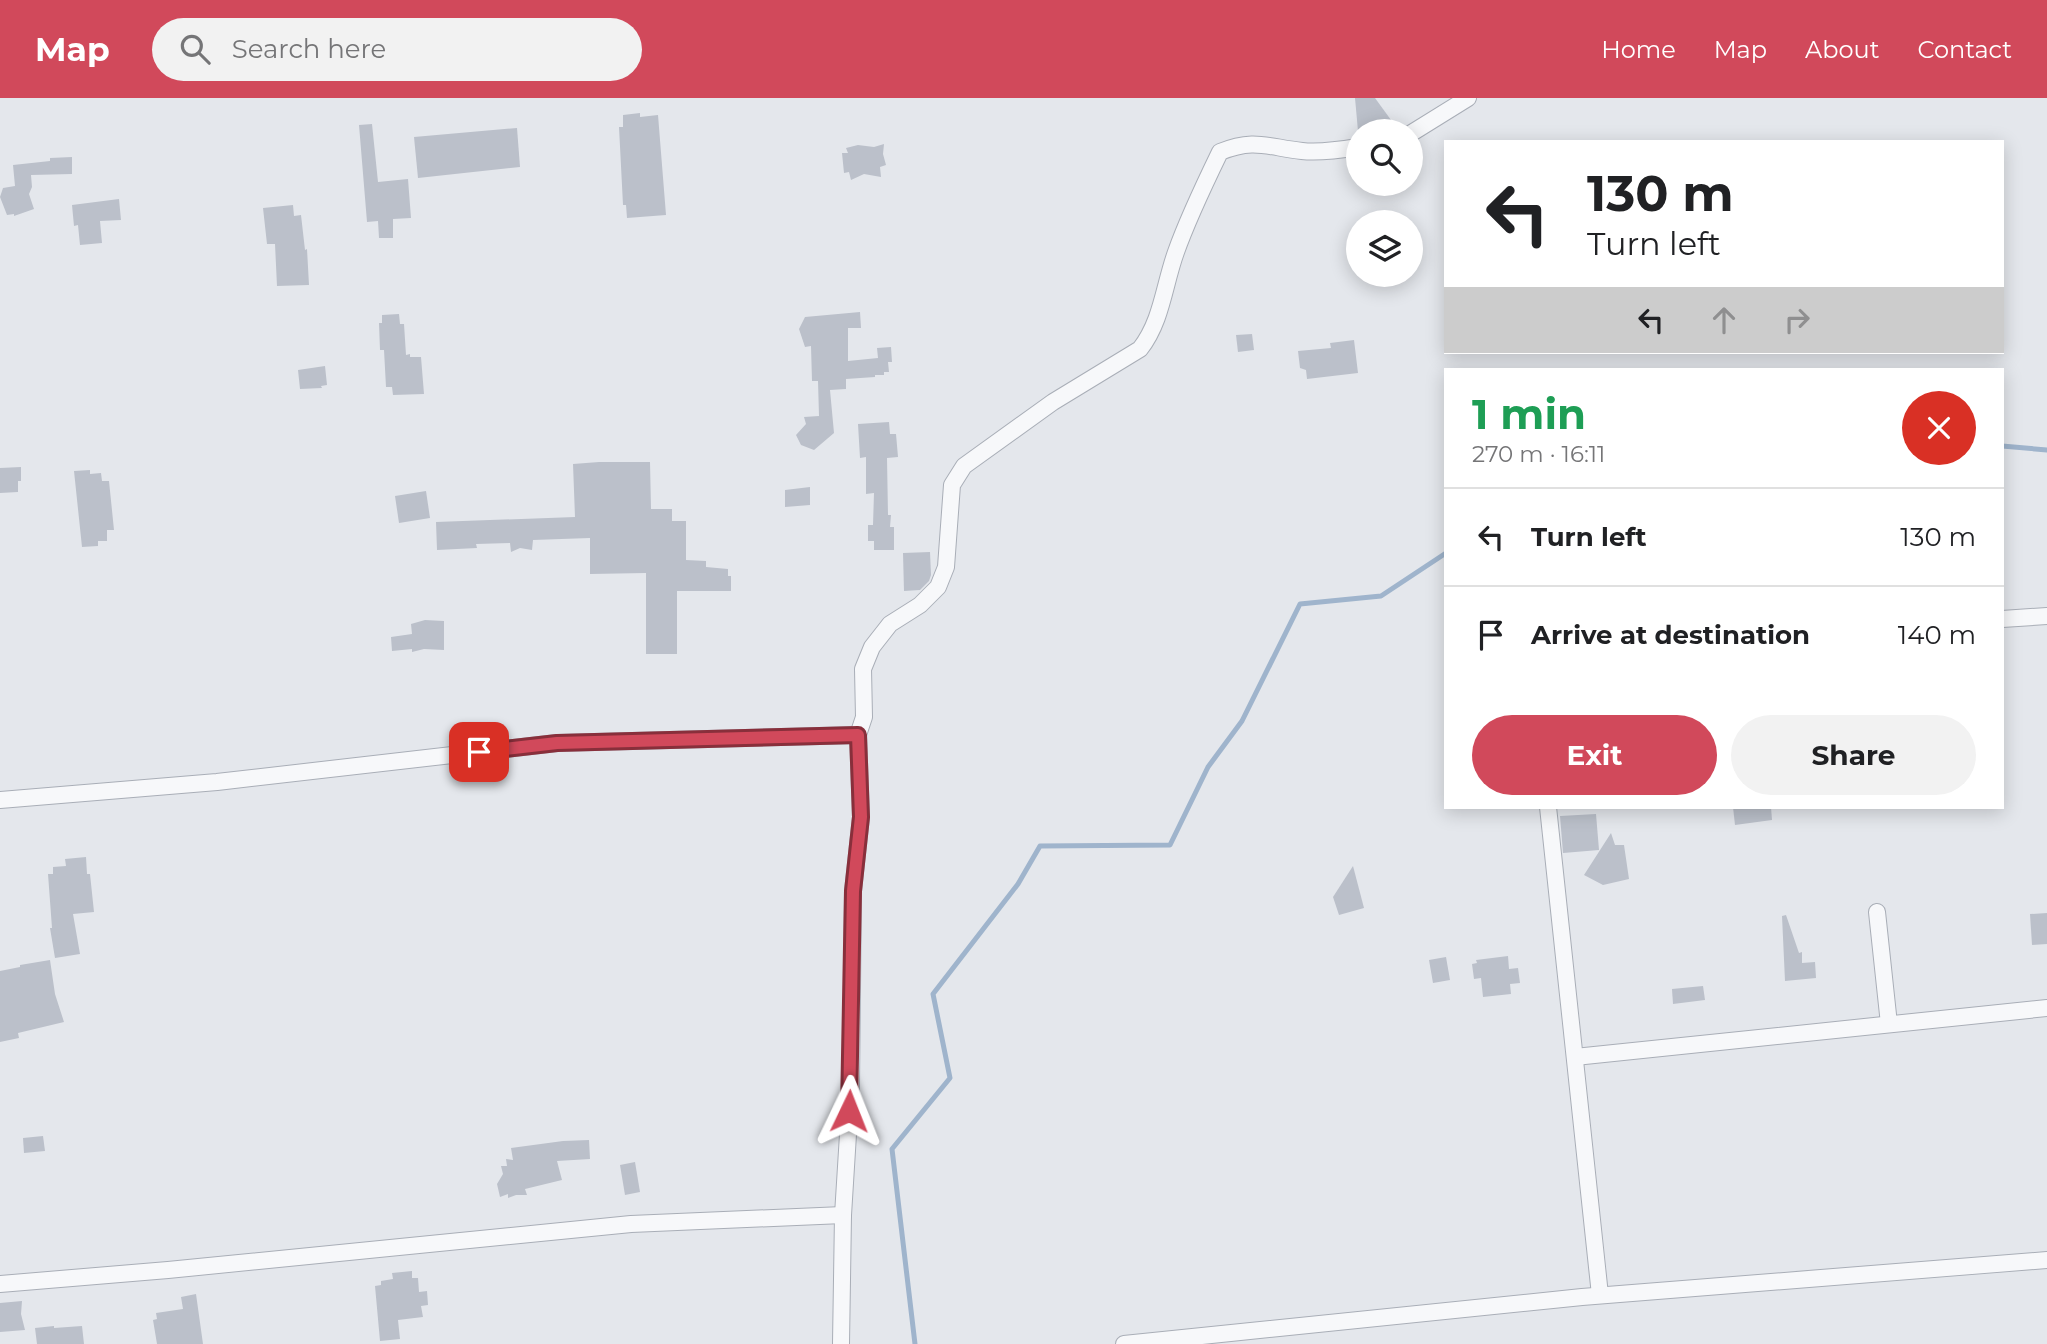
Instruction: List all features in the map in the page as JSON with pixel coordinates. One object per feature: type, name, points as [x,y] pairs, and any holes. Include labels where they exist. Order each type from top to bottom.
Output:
[{"type":"street","points":[[1423,126],[1468,98]]},
{"type":"street","points":[[841,1344],[843,1215],[850,1086],[853,891],[861,817],[858,735],[864,717],[863,669],[872,647],[890,624],[920,604],[938,587],[946,567],[952,485],[964,466],[1053,402],[1140,349],[1158,315],[1176,253],[1220,152],[1237,145],[1254,143],[1304,151],[1346,148]]},
{"type":"street","points":[[2004,619],[2047,616]]},
{"type":"street","points":[[0,800],[217,782],[557,743],[858,735]]},
{"type":"street","points":[[1548,809],[1601,1295]]},
{"type":"street","points":[[1877,912],[1889,1024]]},
{"type":"street","points":[[1575,1058],[2047,1008]]},
{"type":"street","points":[[0,1284],[631,1224],[843,1215]]},
{"type":"street","points":[[1124,1344],[1601,1295],[2047,1260]]},
{"type":"building","points":[[1355,98],[1375,98],[1390,119],[1357,119]]},
{"type":"building","points":[[640,113],[640,117],[658,115],[666,215],[627,218],[626,205],[623,205],[619,127],[623,127],[623,115]]},
{"type":"building","points":[[372,124],[378,182],[408,179],[411,218],[393,219],[393,238],[379,238],[378,221],[367,222],[359,125]]},
{"type":"building","points":[[517,128],[520,167],[418,178],[414,137]]},
{"type":"building","points":[[884,144],[886,165],[880,167],[881,177],[864,174],[851,180],[849,172],[844,173],[842,153],[848,153],[846,148]]},
{"type":"building","points":[[72,157],[72,174],[31,175],[32,187],[29,194],[34,209],[14,216],[7,215],[0,197],[3,188],[15,186],[13,165]]},
{"type":"building","points":[[119,199],[121,220],[100,221],[102,243],[80,245],[78,225],[74,226],[72,205]]},
{"type":"building","points":[[293,205],[294,216],[301,215],[305,250],[307,249],[309,285],[277,286],[275,244],[267,244],[263,208]]},
{"type":"building","points":[[860,312],[861,328],[848,328],[848,361],[878,358],[877,348],[891,347],[892,362],[888,362],[889,372],[875,377],[846,379],[846,389],[830,390],[834,433],[814,450],[801,445],[796,435],[806,424],[804,417],[819,416],[818,381],[812,381],[811,346],[805,347],[799,329],[805,317]]},
{"type":"building","points":[[399,314],[400,324],[404,324],[406,355],[421,357],[424,394],[393,395],[392,387],[386,387],[379,323],[382,323],[382,315]]},
{"type":"building","points":[[1252,334],[1254,350],[1238,352],[1236,335]]},
{"type":"building","points":[[1354,340],[1358,373],[1307,379],[1306,370],[1300,368],[1298,351],[1331,348],[1330,343]]},
{"type":"building","points":[[325,366],[327,385],[321,386],[322,388],[300,389],[298,370]]},
{"type":"building","points":[[889,422],[890,434],[896,434],[898,457],[887,458],[888,515],[891,515],[890,527],[894,527],[894,550],[874,550],[874,541],[868,541],[868,525],[873,525],[874,493],[866,494],[866,457],[860,458],[858,424]]},
{"type":"building","points":[[650,462],[651,509],[672,509],[672,521],[686,521],[686,560],[706,561],[706,567],[728,569],[728,576],[731,576],[731,591],[677,591],[677,654],[646,654],[646,573],[590,574],[590,538],[533,540],[532,550],[520,548],[511,552],[510,543],[476,544],[477,548],[437,550],[436,522],[575,517],[573,464]]},
{"type":"building","points":[[21,467],[18,492],[0,493],[0,468]]},
{"type":"building","points":[[90,470],[90,474],[101,473],[102,481],[109,481],[114,530],[107,530],[107,541],[98,541],[98,546],[82,547],[74,471]]},
{"type":"building","points":[[810,487],[810,505],[785,507],[785,490]]},
{"type":"building","points":[[426,491],[430,518],[399,523],[395,496]]},
{"type":"building","points":[[930,552],[929,581],[920,590],[904,591],[903,553]]},
{"type":"building","points":[[425,620],[444,621],[444,650],[392,651],[391,637],[412,634],[411,624]]},
{"type":"building","points":[[1733,809],[1771,809],[1772,820],[1735,825]]},
{"type":"building","points":[[1596,814],[1599,850],[1563,853],[1560,816]]},
{"type":"building","points":[[1611,833],[1615,845],[1624,845],[1629,879],[1603,885],[1584,875]]},
{"type":"building","points":[[86,857],[94,912],[73,914],[80,954],[55,958],[50,928],[48,874],[53,874],[53,867],[66,866],[65,859]]},
{"type":"building","points":[[1353,866],[1364,908],[1339,915],[1333,897]]},
{"type":"building","points":[[2047,913],[2047,944],[2032,945],[2030,914]]},
{"type":"building","points":[[1786,915],[1799,953],[1802,952],[1802,963],[1815,962],[1816,978],[1785,981],[1782,916]]},
{"type":"building","points":[[1508,956],[1509,969],[1518,968],[1520,983],[1510,984],[1511,994],[1483,997],[1481,978],[1474,979],[1472,964],[1477,963],[1476,960]]},
{"type":"building","points":[[1446,957],[1450,980],[1433,983],[1429,960]]},
{"type":"building","points":[[50,960],[55,994],[64,1022],[18,1033],[19,1038],[0,1042],[0,971]]},
{"type":"building","points":[[1703,986],[1705,1000],[1673,1004],[1672,989]]},
{"type":"building","points":[[43,1136],[45,1151],[24,1153],[23,1138]]},
{"type":"building","points":[[589,1140],[590,1159],[557,1161],[562,1180],[525,1189],[527,1195],[508,1198],[508,1194],[500,1197],[497,1184],[503,1174],[501,1166],[507,1166],[506,1159],[513,1160],[511,1148]]},
{"type":"building","points":[[635,1162],[640,1192],[625,1195],[620,1165]]},
{"type":"building","points":[[412,1271],[412,1278],[418,1278],[419,1292],[427,1291],[428,1305],[421,1306],[423,1317],[398,1320],[400,1339],[380,1341],[375,1286],[381,1285],[381,1281],[393,1279],[392,1273]]},
{"type":"building","points":[[196,1294],[203,1344],[157,1344],[153,1320],[157,1319],[156,1313],[183,1309],[181,1297]]},
{"type":"building","points":[[22,1301],[21,1314],[25,1330],[0,1332],[0,1303]]},
{"type":"building","points":[[82,1326],[84,1344],[37,1344],[35,1328]]},
{"type":"waterway","points":[[2004,446],[2047,450]]},
{"type":"waterway","points":[[915,1344],[892,1149],[950,1078],[933,994],[1018,884],[1040,846],[1170,845],[1208,767],[1242,721],[1300,604],[1381,596],[1444,554]]},
{"type":"route","points":[[479,752],[557,743],[858,735],[861,817],[853,891],[849,1111]]}]
